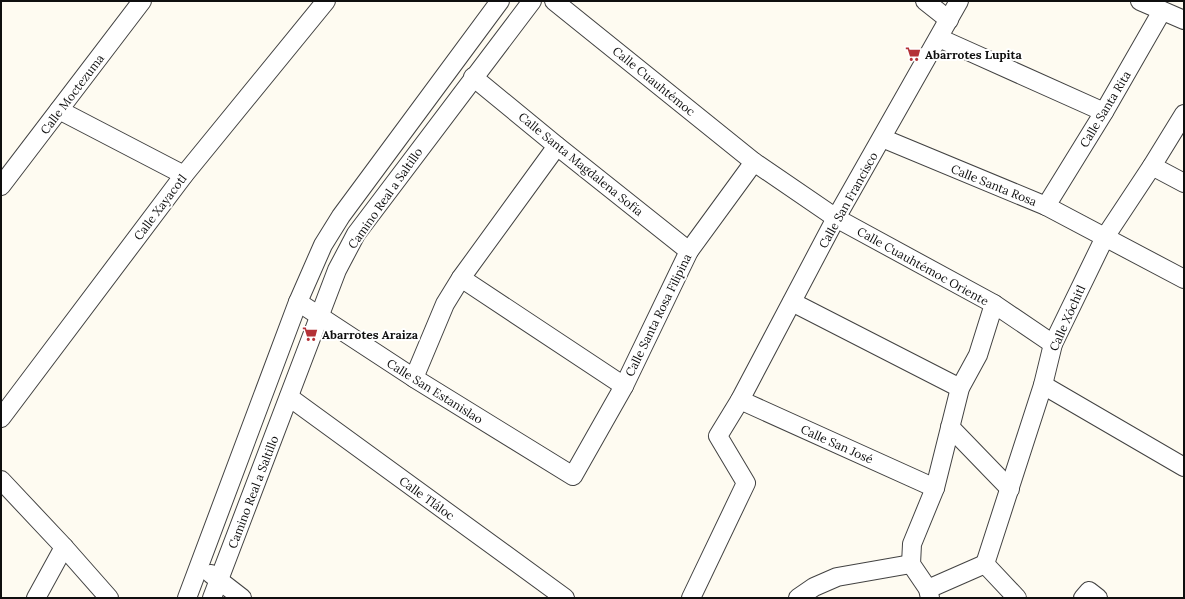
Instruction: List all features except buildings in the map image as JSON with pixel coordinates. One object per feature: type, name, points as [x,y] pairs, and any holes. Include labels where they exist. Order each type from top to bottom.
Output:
[{"type":"street","name":"Calle Moctezuma","points":[[1,186],[142,1]]},
{"type":"street","name":"Calle Xayacotl","points":[[1,418],[184,175],[326,1]]},
{"type":"street","name":"Camino Real a Saltillo","points":[[187,598],[298,302],[323,244],[341,216],[500,1]]},
{"type":"street","name":"Camino Real a Saltillo","points":[[212,598],[337,270],[356,234],[473,77],[532,1]]},
{"type":"street","name":"Calle Cuauhtémoc","points":[[554,1],[754,162]]},
{"type":"street","points":[[925,1],[949,20]]},
{"type":"street","name":"Calle San Francisco","points":[[691,598],[746,483],[718,436],[740,400],[836,218],[959,1]]},
{"type":"street","points":[[1140,1],[1184,20]]},
{"type":"street","name":"Calle Santa Rita","points":[[1046,206],[1104,112],[1162,10]]},
{"type":"street","points":[[939,38],[1104,112]]},
{"type":"street","name":"Calle Santa Magdalena Sofía","points":[[473,77],[689,251]]},
{"type":"street","points":[[59,110],[184,175]]},
{"type":"street","name":"Calle Xóchitl","points":[[985,564],[1044,385],[1053,344],[1105,237],[1184,114]]},
{"type":"street","name":"Calle Santa Rosa","points":[[882,138],[1046,206],[1184,279]]},
{"type":"street","points":[[414,378],[445,304],[461,278],[557,146]]},
{"type":"street","name":"Calle Cuauhtémoc Oriente","points":[[754,162],[836,218],[994,304],[1053,344]]},
{"type":"street","name":"Calle Santa Rosa Filipina","points":[[573,476],[624,386],[689,251],[754,162]]},
{"type":"street","points":[[1152,166],[1184,183]]},
{"type":"street","points":[[461,278],[624,386]]},
{"type":"street","name":"Calle San Estanislao","points":[[298,302],[414,378],[573,476]]},
{"type":"street","points":[[792,302],[960,388]]},
{"type":"street","points":[[994,304],[978,355],[960,388],[935,488],[912,544],[911,564],[928,594],[985,564],[1017,598]]},
{"type":"street","points":[[1044,385],[1184,467]]},
{"type":"street","name":"Calle Tláloc","points":[[289,397],[564,598]]},
{"type":"street","name":"Calle San José","points":[[740,400],[935,488]]},
{"type":"street","points":[[950,427],[1010,489]]},
{"type":"street","points":[[1,480],[64,547],[108,598]]},
{"type":"street","points":[[36,598],[64,547]]},
{"type":"street","points":[[798,598],[814,588],[837,577],[911,564]]},
{"type":"street","points":[[199,566],[242,598]]},
{"type":"place","name":"Abarrotes Lupita","points":[[913,54]]},
{"type":"place","name":"Abarrotes Araiza","points":[[310,334]]}]
